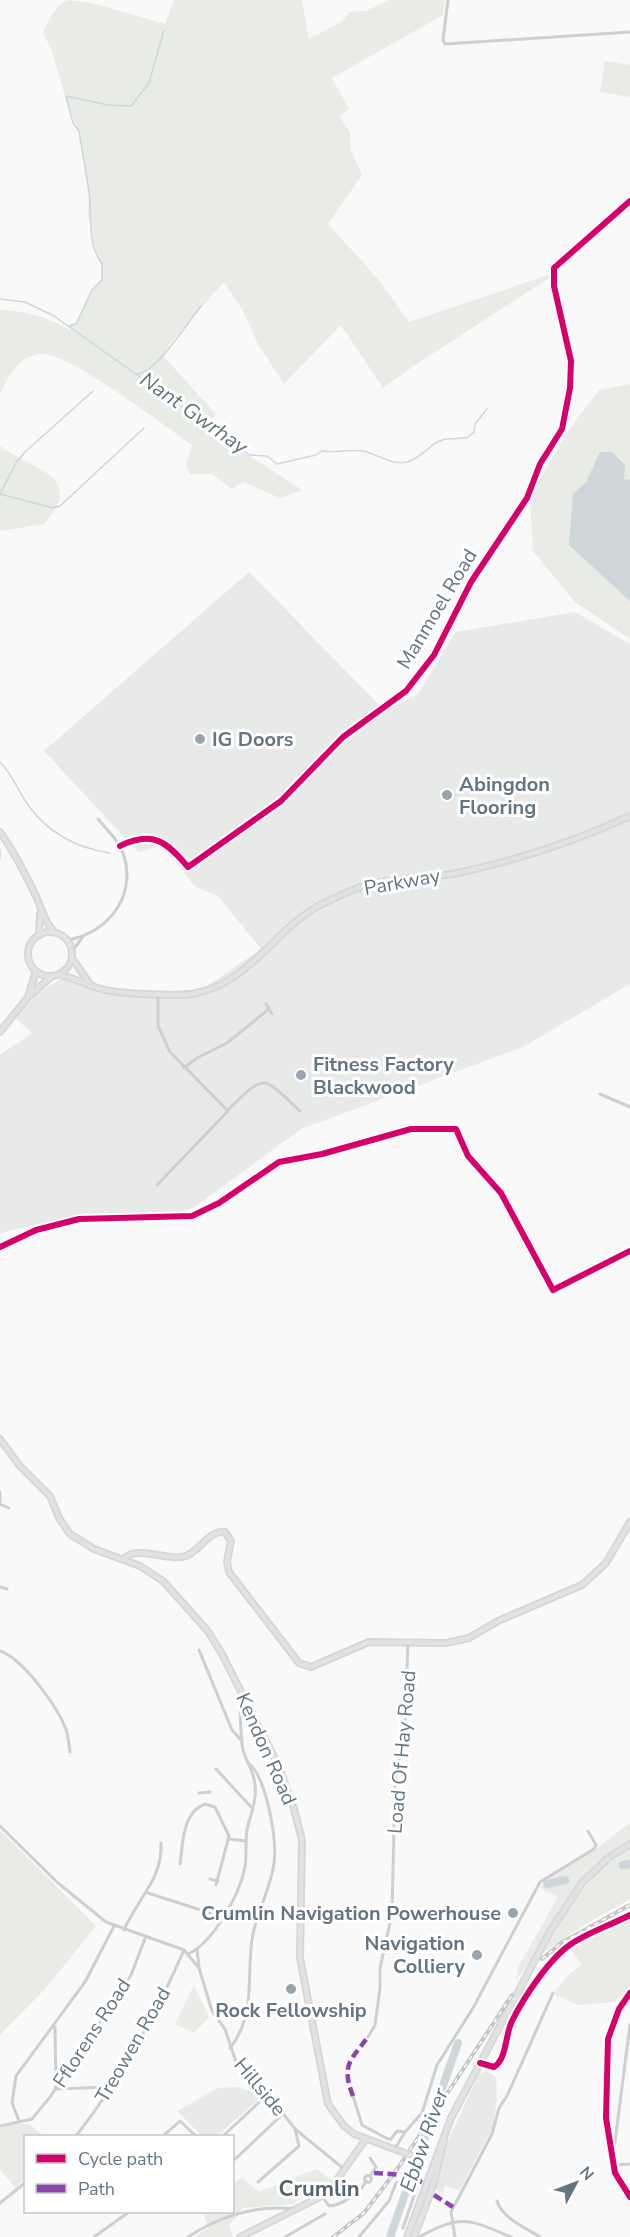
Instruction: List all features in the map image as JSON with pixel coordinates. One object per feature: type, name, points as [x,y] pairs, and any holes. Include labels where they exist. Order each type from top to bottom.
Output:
[{"type":"main road","points":[[414,2237],[444,2132],[569,1900],[602,1864],[630,1844]]},
{"type":"main road","points":[[407,2237],[436,2164]]},
{"type":"street","points":[[448,0],[443,40],[445,44],[630,32]]},
{"type":"street","name":"Manmoel Road","points":[[120,846],[137,838],[158,840],[172,848],[188,867],[281,801],[343,737],[406,691],[417,678],[443,638],[471,582],[527,498],[540,464],[562,429],[570,388],[571,361],[554,286],[554,268],[630,201]]},
{"type":"street","name":"Parkway","points":[[59,974],[98,988],[122,992],[195,994],[213,989],[247,968],[318,906],[365,886],[455,873],[525,857],[582,838],[630,816]]},
{"type":"street","points":[[67,940],[82,938],[98,929],[116,914],[128,883],[120,846],[98,819]]},
{"type":"street","points":[[0,832],[16,856],[37,898],[40,913],[39,935]]},
{"type":"street","points":[[0,1032],[28,997],[52,976],[59,974],[70,965],[72,951],[67,940],[54,932],[40,913]]},
{"type":"street","points":[[28,997],[36,971],[28,954],[31,944],[39,935],[54,932]]},
{"type":"street","points":[[72,951],[82,938]]},
{"type":"street","points":[[72,958],[90,984]]},
{"type":"street","points":[[36,971],[52,976]]},
{"type":"street","points":[[158,993],[161,1033],[170,1052],[228,1111]]},
{"type":"street","points":[[266,1004],[272,1014]]},
{"type":"street","points":[[184,1068],[197,1058],[227,1043],[269,1009]]},
{"type":"street","points":[[157,1185],[253,1084],[270,1083],[300,1111]]},
{"type":"street","points":[[600,1094],[630,1107]]},
{"type":"street","points":[[0,1246],[36,1230],[79,1219],[192,1216],[219,1203],[279,1162],[322,1154],[411,1129],[456,1129],[468,1156],[501,1193],[553,1290],[630,1251]]},
{"type":"street","name":"Kendon Road","points":[[0,1439],[19,1465],[50,1496],[58,1518],[70,1534],[94,1549],[124,1559],[163,1581],[207,1630],[279,1767],[302,1840],[300,1958],[328,2104],[344,2126],[364,2140],[436,2164]]},
{"type":"street","points":[[0,1492],[0,1504],[9,1508]]},
{"type":"street","points":[[124,1559],[134,1553],[168,1558],[188,1556],[216,1533],[225,1532],[231,1541],[227,1562],[229,1572],[305,1667],[315,1666],[369,1642],[462,1641],[498,1621],[576,1588],[606,1563],[630,1522]]},
{"type":"street","points":[[0,1587],[7,1589]]},
{"type":"street","name":"Load Of Hay Road","points":[[368,2037],[375,2025],[380,1968],[392,1914],[395,1782],[405,1724],[408,1642]]},
{"type":"street","points":[[199,1650],[232,1730],[241,1740]]},
{"type":"street","points":[[0,1651],[17,1661],[47,1699],[65,1728],[70,1752]]},
{"type":"street","points":[[187,1954],[197,1950],[209,1937],[234,1897],[245,1866],[246,1840],[253,1809],[255,1782],[241,1740],[240,1704],[245,1700]]},
{"type":"street","points":[[230,2048],[239,2037],[249,2012],[253,1941],[274,1862],[269,1809],[262,1786],[248,1762]]},
{"type":"street","points":[[216,1769],[253,1809]]},
{"type":"street","points":[[199,1793],[205,1795],[210,1792]]},
{"type":"street","points":[[205,1795],[205,1804]]},
{"type":"street","points":[[180,1864],[187,1822],[199,1806],[205,1804],[215,1807],[229,1839],[217,1883],[210,1879]]},
{"type":"street","points":[[0,1826],[58,1883],[101,1919],[124,1930],[184,1950]]},
{"type":"street","points":[[394,2150],[405,2132],[422,2113],[437,2065],[478,1999],[540,1882],[594,1849],[596,1845],[588,1831]]},
{"type":"street","points":[[229,1839],[246,1840]]},
{"type":"street","points":[[124,1930],[129,1917],[148,1893],[162,1857],[161,1843]]},
{"type":"street","points":[[148,1893],[216,1915]]},
{"type":"street","points":[[0,2126],[20,2121],[12,2103],[16,2076],[85,1982],[114,1926]]},
{"type":"street","name":"Fflorens Road","points":[[20,2121],[32,2119],[56,2089],[121,1991],[146,1936]]},
{"type":"street","name":"Hillside","points":[[184,1950],[199,1968],[212,2011],[225,2029],[236,2062],[268,2094],[295,2129],[345,2170]]},
{"type":"street","name":"Treowen Road","points":[[77,2135],[111,2087],[150,2020],[184,1950]]},
{"type":"street","points":[[197,1950],[199,1968]]},
{"type":"street","points":[[480,2063],[494,2067],[501,2062],[512,2021],[551,1964]]},
{"type":"street","points":[[455,2237],[451,2222],[452,2210],[492,2134],[499,2108],[507,2096],[554,1993]]},
{"type":"street","points":[[54,2025],[56,2089],[111,2087]]},
{"type":"street","points":[[630,2025],[612,2165],[630,2197]]},
{"type":"street","points":[[225,2135],[268,2094]]},
{"type":"street","points":[[352,2096],[362,2125],[388,2139],[391,2139],[397,2131],[405,2132]]},
{"type":"street","points":[[234,2160],[283,2114]]},
{"type":"street","points":[[164,2135],[180,2121],[195,2135]]},
{"type":"street","points":[[258,2182],[299,2146],[295,2129]]},
{"type":"street","points":[[240,2237],[322,2196],[345,2170],[364,2140]]},
{"type":"street","points":[[322,2196],[329,2206],[334,2206],[361,2189],[366,2181],[365,2177],[370,2176],[376,2167],[370,2158]]},
{"type":"street","points":[[612,2165],[630,2164]]},
{"type":"street","points":[[359,2237],[389,2200],[396,2183],[406,2180],[415,2184],[417,2192],[403,2228]]},
{"type":"street","points":[[0,2203],[24,2184]]},
{"type":"street","points":[[497,2201],[500,2208],[514,2221],[540,2237]]},
{"type":"street","points":[[188,2237],[204,2227],[240,2213],[294,2209]]},
{"type":"street","points":[[94,2237],[126,2213]]},
{"type":"street","points":[[285,2237],[325,2214]]},
{"type":"street","points":[[419,2237],[437,2226],[451,2222],[473,2221],[511,2237]]},
{"type":"street","points":[[296,2231],[299,2237]]},
{"type":"shaded area","points":[[68,0],[92,3],[165,24],[174,0],[302,0],[309,39],[342,22],[349,12],[366,11],[389,0],[445,0],[443,15],[332,78],[349,109],[339,116],[350,132],[351,150],[362,175],[328,224],[378,279],[409,322],[560,271],[383,388],[341,325],[284,384],[258,344],[243,311],[224,282],[169,345],[163,356],[216,414],[207,428],[302,490],[280,498],[243,482],[232,489],[212,474],[190,474],[186,464],[192,445],[92,376],[52,356],[39,354],[25,359],[10,375],[0,395],[0,310],[36,316],[70,330],[73,329],[69,326],[76,324],[92,290],[102,280],[102,264],[98,259],[88,214],[89,195],[79,131],[69,110],[52,51],[43,33],[56,10]]},
{"type":"shaded area","points":[[605,61],[630,65],[630,97],[600,92]]},
{"type":"shaded area","points":[[630,384],[630,639],[575,602],[533,551],[530,496],[566,434],[599,390]]},
{"type":"shaded area","points":[[0,446],[40,469],[58,484],[60,495],[56,508],[44,524],[0,531]]},
{"type":"shaded area","points":[[600,452],[612,452],[625,465],[624,480],[630,479],[630,601],[569,545],[573,494],[586,482]]},
{"type":"shaded area","points":[[249,572],[385,711],[418,694],[455,632],[575,612],[630,644],[630,984],[523,1047],[301,1129],[195,1207],[174,1214],[86,1214],[0,1233],[0,1055],[32,1033],[16,1019],[36,994],[64,977],[112,990],[200,991],[261,949],[218,896],[195,887],[164,845],[138,852],[44,751]]},
{"type":"shaded area","points":[[630,1823],[630,1840],[589,1870],[575,1887],[531,1960],[516,1980],[518,1967],[558,1897],[540,1888],[548,1878],[596,1849]]},
{"type":"shaded area","points":[[0,1830],[96,1926],[44,1990],[0,2035]]},
{"type":"shaded area","points":[[630,1849],[630,1899],[579,1928],[544,1952],[570,1908],[590,1881],[615,1858]]},
{"type":"shaded area","points":[[630,1917],[630,1986],[615,2002],[578,2005],[554,1994],[568,1975],[582,1965],[571,1950]]},
{"type":"shaded area","points":[[194,1985],[209,2017],[194,2033],[175,2024]]},
{"type":"shaded area","points":[[486,2071],[496,2077],[497,2099],[493,2127],[459,2191],[445,2185],[443,2195],[435,2188],[447,2143],[479,2074]]},
{"type":"shaded area","points":[[237,2087],[253,2092],[260,2098],[218,2135],[201,2135],[177,2111],[218,2088]]},
{"type":"shaded area","points":[[11,2124],[29,2124],[42,2135],[24,2135],[24,2180],[15,2188],[0,2169],[0,2129]]},
{"type":"shaded area","points":[[316,2169],[332,2180],[293,2204],[243,2208],[229,2226],[233,2237],[194,2237],[208,2228],[203,2213],[234,2213],[234,2182],[242,2178],[259,2192]]},
{"type":"waterway","points":[[69,326],[76,324],[92,290],[102,280],[102,264],[92,239],[89,192],[79,131],[73,123],[66,96],[108,105],[131,106],[149,83],[164,30]]},
{"type":"waterway","name":"Nant Gwrhay","points":[[0,299],[25,302],[54,316],[250,455],[267,456],[277,464],[316,455],[322,451],[353,450],[369,452],[396,462],[407,462],[420,456],[439,441],[467,438],[474,432],[475,424],[487,409]]},
{"type":"waterway","points":[[137,374],[154,365],[163,356],[201,306]]},
{"type":"waterway","points":[[0,494],[16,463],[25,452],[93,391]]},
{"type":"waterway","points":[[0,494],[53,508],[60,506],[144,428]]},
{"type":"waterway","points":[[0,762],[28,805],[45,824],[75,843],[110,853]]},
{"type":"waterway","points":[[0,849],[0,859]]},
{"type":"waterway","name":"Ebbw River","points":[[623,1865],[630,1864]]},
{"type":"waterway","name":"Ebbw River","points":[[547,1884],[565,1880]]},
{"type":"waterway","name":"Ebbw River","points":[[390,2237],[458,2043]]},
{"type":"railway","points":[[542,1959],[561,1943],[630,1905]]},
{"type":"railway","points":[[333,2237],[364,2213],[398,2168],[512,1995]]},
{"type":"marked path","points":[[353,2096],[349,2086],[349,2064],[368,2037]]},
{"type":"marked path","points":[[374,2173],[406,2175],[424,2183]]},
{"type":"marked path","points":[[434,2195],[453,2207]]},
{"type":"cycle path","points":[[120,846],[142,839],[158,841],[173,851],[188,867],[281,801],[343,737],[406,691],[434,655],[471,582],[527,498],[540,464],[562,429],[570,388],[571,361],[554,286],[554,268],[630,201]]},
{"type":"cycle path","points":[[0,1247],[36,1230],[79,1219],[192,1216],[219,1203],[279,1162],[322,1154],[411,1129],[456,1129],[468,1156],[501,1193],[553,1290],[630,1251]]},
{"type":"cycle path","points":[[480,2063],[494,2067],[498,2063],[504,2053],[510,2027],[517,2011],[554,1959],[571,1944],[630,1915]]},
{"type":"cycle path","points":[[630,1993],[619,2009],[608,2039],[606,2118],[615,2173],[630,2197]]},
{"type":"place","name":"IG Doors","points":[[200,739]]},
{"type":"place","name":"Abingdon Flooring","points":[[447,795]]},
{"type":"place","name":"Fitness Factory Blackwood","points":[[301,1075]]},
{"type":"place","name":"Crumlin Navigation Powerhouse","points":[[513,1913]]},
{"type":"place","name":"Navigation Colliery","points":[[477,1955]]},
{"type":"place","name":"Rock Fellowship","points":[[291,1989]]},
{"type":"district","name":"Crumlin","points":[[319,2189]]}]
